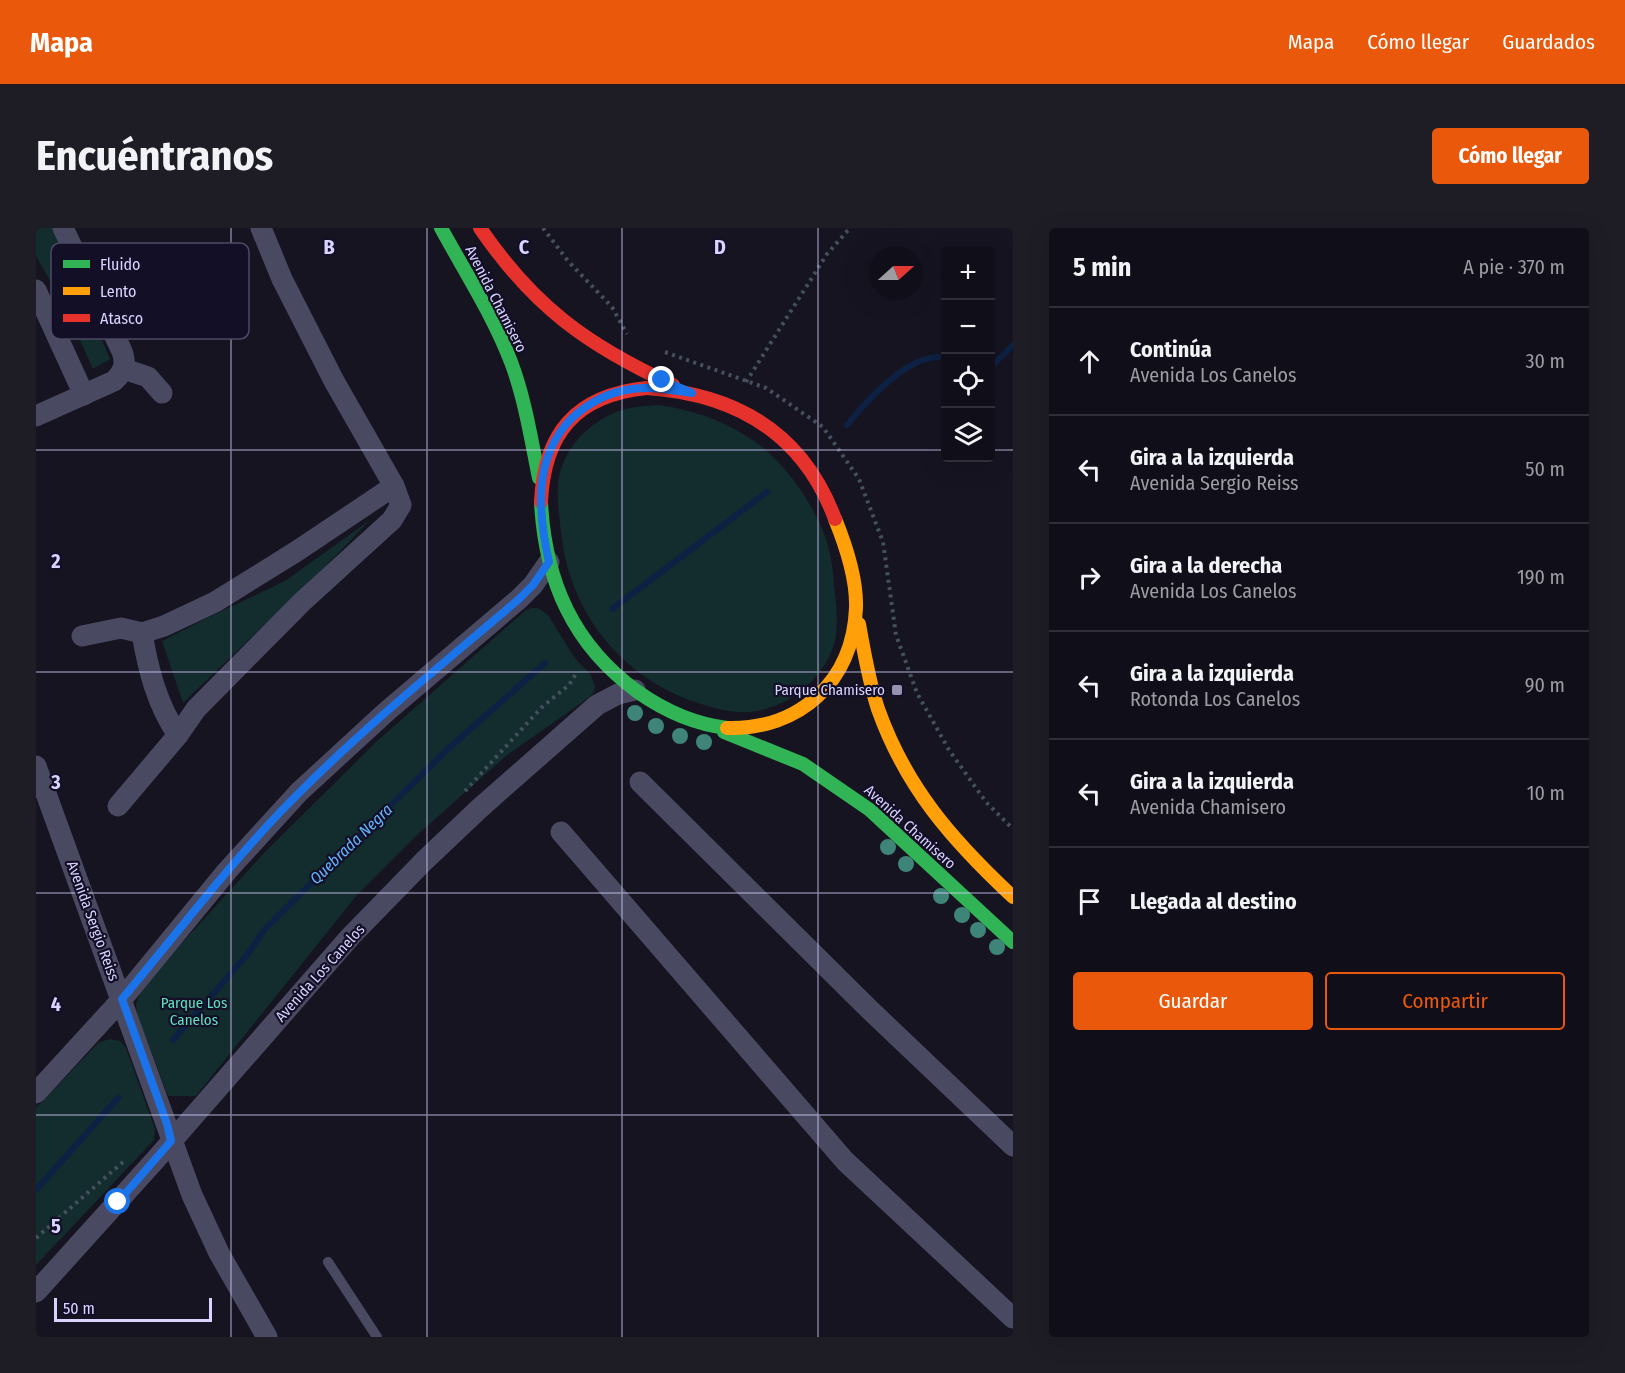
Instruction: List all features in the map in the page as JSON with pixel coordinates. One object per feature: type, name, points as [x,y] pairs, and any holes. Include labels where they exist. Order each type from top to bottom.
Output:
[{"type":"street","points":[[63,228],[70,243]]},
{"type":"street","points":[[118,806],[178,735],[196,709],[286,617],[392,520],[401,505],[394,486],[334,381],[282,279],[261,228]]},
{"type":"street","name":"Avenida Chamisero","points":[[441,228],[511,363],[528,421],[541,491],[544,540],[549,562],[559,592],[580,634],[595,654],[635,690],[683,718],[803,764],[846,791],[870,810],[1013,942]]},
{"type":"street","name":"Avenida Chamisero","points":[[480,228],[513,273],[560,320],[609,353],[692,393],[728,404],[749,414],[769,428],[799,456],[814,477],[839,527],[850,569],[872,691],[898,759],[944,829],[1013,897]]},
{"type":"street","points":[[36,290],[51,323]]},
{"type":"street","points":[[58,339],[84,395]]},
{"type":"street","points":[[36,416],[114,381],[124,369],[124,356],[116,339]]},
{"type":"street","points":[[124,369],[148,377],[162,393]]},
{"type":"street","points":[[541,491],[544,468],[552,444],[568,423],[585,407],[612,394],[635,389],[692,393]]},
{"type":"street","points":[[82,636],[121,628],[142,633],[164,626],[215,602],[394,486]]},
{"type":"street","points":[[36,1093],[122,999],[227,871],[299,792],[386,712],[519,599],[533,585],[549,562]]},
{"type":"street","points":[[707,727],[756,727],[797,714],[809,706],[829,686],[843,665],[852,636],[856,607]]},
{"type":"street","points":[[142,633],[147,661],[159,698],[168,720],[178,735]]},
{"type":"street","name":"Avenida Los Canelos","points":[[36,1292],[350,938],[424,861],[480,808],[597,705],[610,696],[635,690]]},
{"type":"street","name":"Avenida Sergio Reiss","points":[[36,766],[192,1195],[219,1253],[267,1337]]},
{"type":"street","points":[[640,782],[870,1010],[1013,1146]]},
{"type":"street","points":[[561,832],[845,1161],[1013,1318]]},
{"type":"lane","points":[[328,1262],[377,1337]]},
{"type":"path","points":[[728,404],[748,381],[827,254],[850,228]]},
{"type":"green space","points":[[36,228],[54,228],[60,243],[51,243],[51,282],[36,256]]},
{"type":"green space","points":[[79,339],[101,339],[110,359],[93,369]]},
{"type":"green space","points":[[659,405],[703,415],[756,442],[785,469],[800,488],[818,520],[832,564],[837,627],[835,640],[831,653],[816,677],[806,687],[783,702],[757,711],[735,712],[681,697],[648,679],[620,656],[596,628],[580,601],[568,569],[560,524],[558,487],[564,461],[578,439],[599,421],[627,409]]},
{"type":"green space","points":[[370,520],[324,568],[183,703],[162,641],[285,581]]},
{"type":"green space","name":"Parque Los Canelos","points":[[538,608],[548,615],[574,657],[591,675],[595,687],[594,692],[506,756],[416,836],[357,895],[196,1096],[168,1096],[137,1015],[136,1004],[141,988],[264,853],[377,741],[526,610]]},
{"type":"green space","name":"Parque Los Canelos","points":[[110,1039],[120,1041],[126,1048],[155,1129],[154,1140],[36,1265],[36,1108],[99,1042]]},
{"type":"waterway","name":"Quebrada Negra","points":[[995,363],[1013,345]]},
{"type":"waterway","name":"Quebrada Negra","points":[[847,425],[878,391],[904,370],[918,362],[941,358]]},
{"type":"waterway","name":"Quebrada Negra","points":[[612,609],[767,492]]},
{"type":"waterway","name":"Quebrada Negra","points":[[173,1040],[247,955],[265,929],[449,748],[545,663]]},
{"type":"waterway","name":"Quebrada Negra","points":[[36,1190],[118,1098]]},
{"type":"traffic: fast","points":[[441,228],[487,311],[511,362],[524,405],[539,478]]},
{"type":"traffic: fast","points":[[541,502],[544,531],[556,584],[580,632],[596,654],[615,674],[659,705],[691,720],[727,728]]},
{"type":"traffic: fast","points":[[724,732],[803,764],[870,810],[1013,942]]},
{"type":"traffic: slow","points":[[727,728],[753,726],[778,720],[799,710],[818,696],[833,679],[845,658],[853,634],[856,597],[850,563],[835,519]]},
{"type":"traffic: slow","points":[[859,624],[878,709],[902,764],[951,834],[1013,897]]},
{"type":"traffic: jam","points":[[480,228],[521,280],[564,321],[614,355],[673,385]]},
{"type":"traffic: jam","points":[[647,388],[709,399],[737,409],[762,424],[785,441],[805,463],[821,489],[835,519]]},
{"type":"traffic: jam","points":[[541,502],[549,456],[557,437],[569,422],[583,409],[601,399],[622,392],[647,388]]},
{"type":"place","name":"Parque Chamisero","points":[[897,690]]},
{"type":"route","points":[[118,1202],[171,1141],[122,999],[227,871],[299,792],[386,712],[533,585],[549,562],[542,515],[541,491],[544,468],[552,444],[568,423],[595,401],[622,391],[647,388],[692,393],[662,380]]}]
